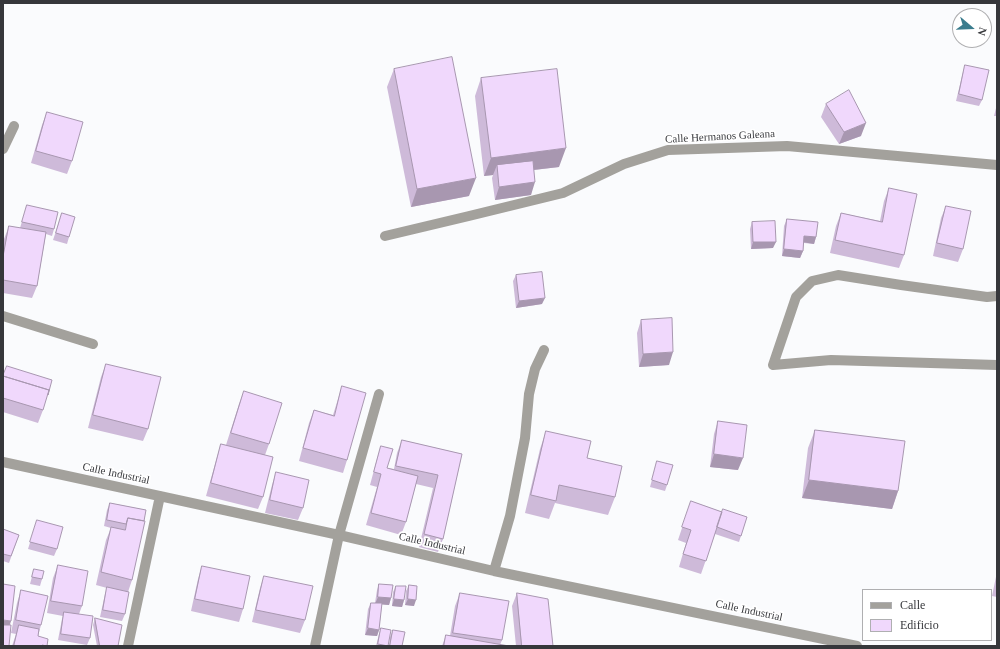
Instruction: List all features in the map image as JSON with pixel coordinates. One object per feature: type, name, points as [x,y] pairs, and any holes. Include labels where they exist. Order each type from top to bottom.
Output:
[{"type":"street","points":[[3,149],[14,126]]},
{"type":"street","name":"Calle Hermanos Galeana","points":[[384,236],[563,193],[624,164],[668,150],[787,146],[997,165]]},
{"type":"street","points":[[997,296],[987,297],[838,275],[812,281],[796,297],[773,364],[831,360],[997,365]]},
{"type":"street","points":[[3,316],[93,344]]},
{"type":"street","points":[[494,571],[510,516],[525,438],[531,388],[535,369],[544,350]]},
{"type":"street","points":[[315,646],[338,535],[379,394]]},
{"type":"street","name":"Calle Industrial","points":[[3,462],[338,535],[494,571],[857,646]]},
{"type":"street","points":[[128,646],[160,496]]},
{"type":"building","points":[[452,57],[476,178],[417,189],[394,69]]},
{"type":"building","points":[[965,65],[989,70],[982,100],[959,94]]},
{"type":"building","points":[[557,69],[566,148],[491,158],[481,78]]},
{"type":"building","points":[[849,90],[866,123],[844,132],[826,104]]},
{"type":"building","points":[[47,112],[83,122],[72,161],[36,151]]},
{"type":"building","points":[[533,161],[535,182],[499,187],[497,165]]},
{"type":"building","points":[[889,188],[917,194],[904,255],[835,240],[841,213],[882,222]]},
{"type":"building","points":[[27,205],[58,212],[54,229],[22,222]]},
{"type":"building","points":[[946,206],[971,211],[963,249],[937,243]]},
{"type":"building","points":[[62,213],[75,217],[69,237],[56,233]]},
{"type":"building","points":[[787,219],[818,222],[816,237],[804,236],[803,251],[784,249]]},
{"type":"building","points":[[775,221],[776,242],[753,242],[752,222]]},
{"type":"building","points":[[9,226],[46,232],[37,286],[3,280],[3,257]]},
{"type":"building","points":[[542,272],[545,298],[519,301],[516,275]]},
{"type":"building","points":[[672,318],[673,352],[643,354],[641,320]]},
{"type":"building","points":[[106,364],[161,377],[148,429],[93,415]]},
{"type":"building","points":[[7,366],[52,380],[48,395],[49,390],[3,376]]},
{"type":"building","points":[[3,376],[49,390],[43,410],[3,398]]},
{"type":"building","points":[[342,386],[366,393],[347,460],[303,448],[314,410],[334,416]]},
{"type":"building","points":[[244,391],[282,403],[269,444],[231,433]]},
{"type":"building","points":[[718,421],[747,425],[743,458],[714,454]]},
{"type":"building","points":[[815,430],[905,441],[898,491],[809,480]]},
{"type":"building","points":[[546,431],[591,441],[587,458],[622,466],[615,497],[559,485],[556,501],[531,495]]},
{"type":"building","points":[[402,440],[462,454],[443,539],[424,534],[438,475],[396,466]]},
{"type":"building","points":[[221,444],[273,457],[263,497],[211,483]]},
{"type":"building","points":[[381,446],[393,449],[387,468],[418,476],[406,522],[371,513],[381,474],[374,472]]},
{"type":"building","points":[[657,461],[673,465],[667,485],[652,480]]},
{"type":"building","points":[[276,472],[309,480],[303,508],[270,500]]},
{"type":"building","points":[[691,501],[722,512],[706,561],[683,554],[691,530],[682,527]]},
{"type":"building","points":[[110,503],[146,510],[144,521],[128,518],[126,524],[107,520]]},
{"type":"building","points":[[723,509],[747,517],[741,536],[717,527]]},
{"type":"building","points":[[128,518],[145,521],[132,580],[101,572],[111,527],[125,530]]},
{"type":"building","points":[[37,520],[63,527],[57,549],[30,542]]},
{"type":"building","points":[[3,529],[19,535],[11,556],[3,554]]},
{"type":"building","points":[[58,565],[88,571],[82,606],[51,601]]},
{"type":"building","points":[[202,566],[250,576],[243,609],[195,599]]},
{"type":"building","points":[[34,569],[44,571],[42,579],[32,577]]},
{"type":"building","points":[[264,576],[313,586],[305,620],[256,610]]},
{"type":"building","points":[[3,584],[15,586],[11,621],[3,620]]},
{"type":"building","points":[[379,584],[393,585],[391,598],[378,597]]},
{"type":"building","points":[[409,585],[417,586],[416,600],[408,599]]},
{"type":"building","points":[[396,586],[406,586],[404,600],[394,599]]},
{"type":"building","points":[[107,587],[129,592],[125,614],[103,610]]},
{"type":"building","points":[[21,590],[48,596],[41,625],[16,620]]},
{"type":"building","points":[[460,593],[509,601],[502,640],[453,633]]},
{"type":"building","points":[[517,593],[548,599],[553,646],[522,646]]},
{"type":"building","points":[[371,603],[382,603],[379,630],[368,628]]},
{"type":"building","points":[[64,612],[93,616],[90,638],[61,634]]},
{"type":"building","points":[[95,618],[122,625],[118,646],[100,646]]},
{"type":"building","points":[[3,625],[11,625],[9,646],[3,646]]},
{"type":"building","points":[[19,625],[39,629],[38,636],[48,639],[47,646],[14,646]]},
{"type":"building","points":[[381,628],[391,630],[388,646],[378,644]]},
{"type":"building","points":[[393,630],[405,632],[402,646],[390,646]]},
{"type":"building","points":[[446,635],[509,646],[444,646]]}]
